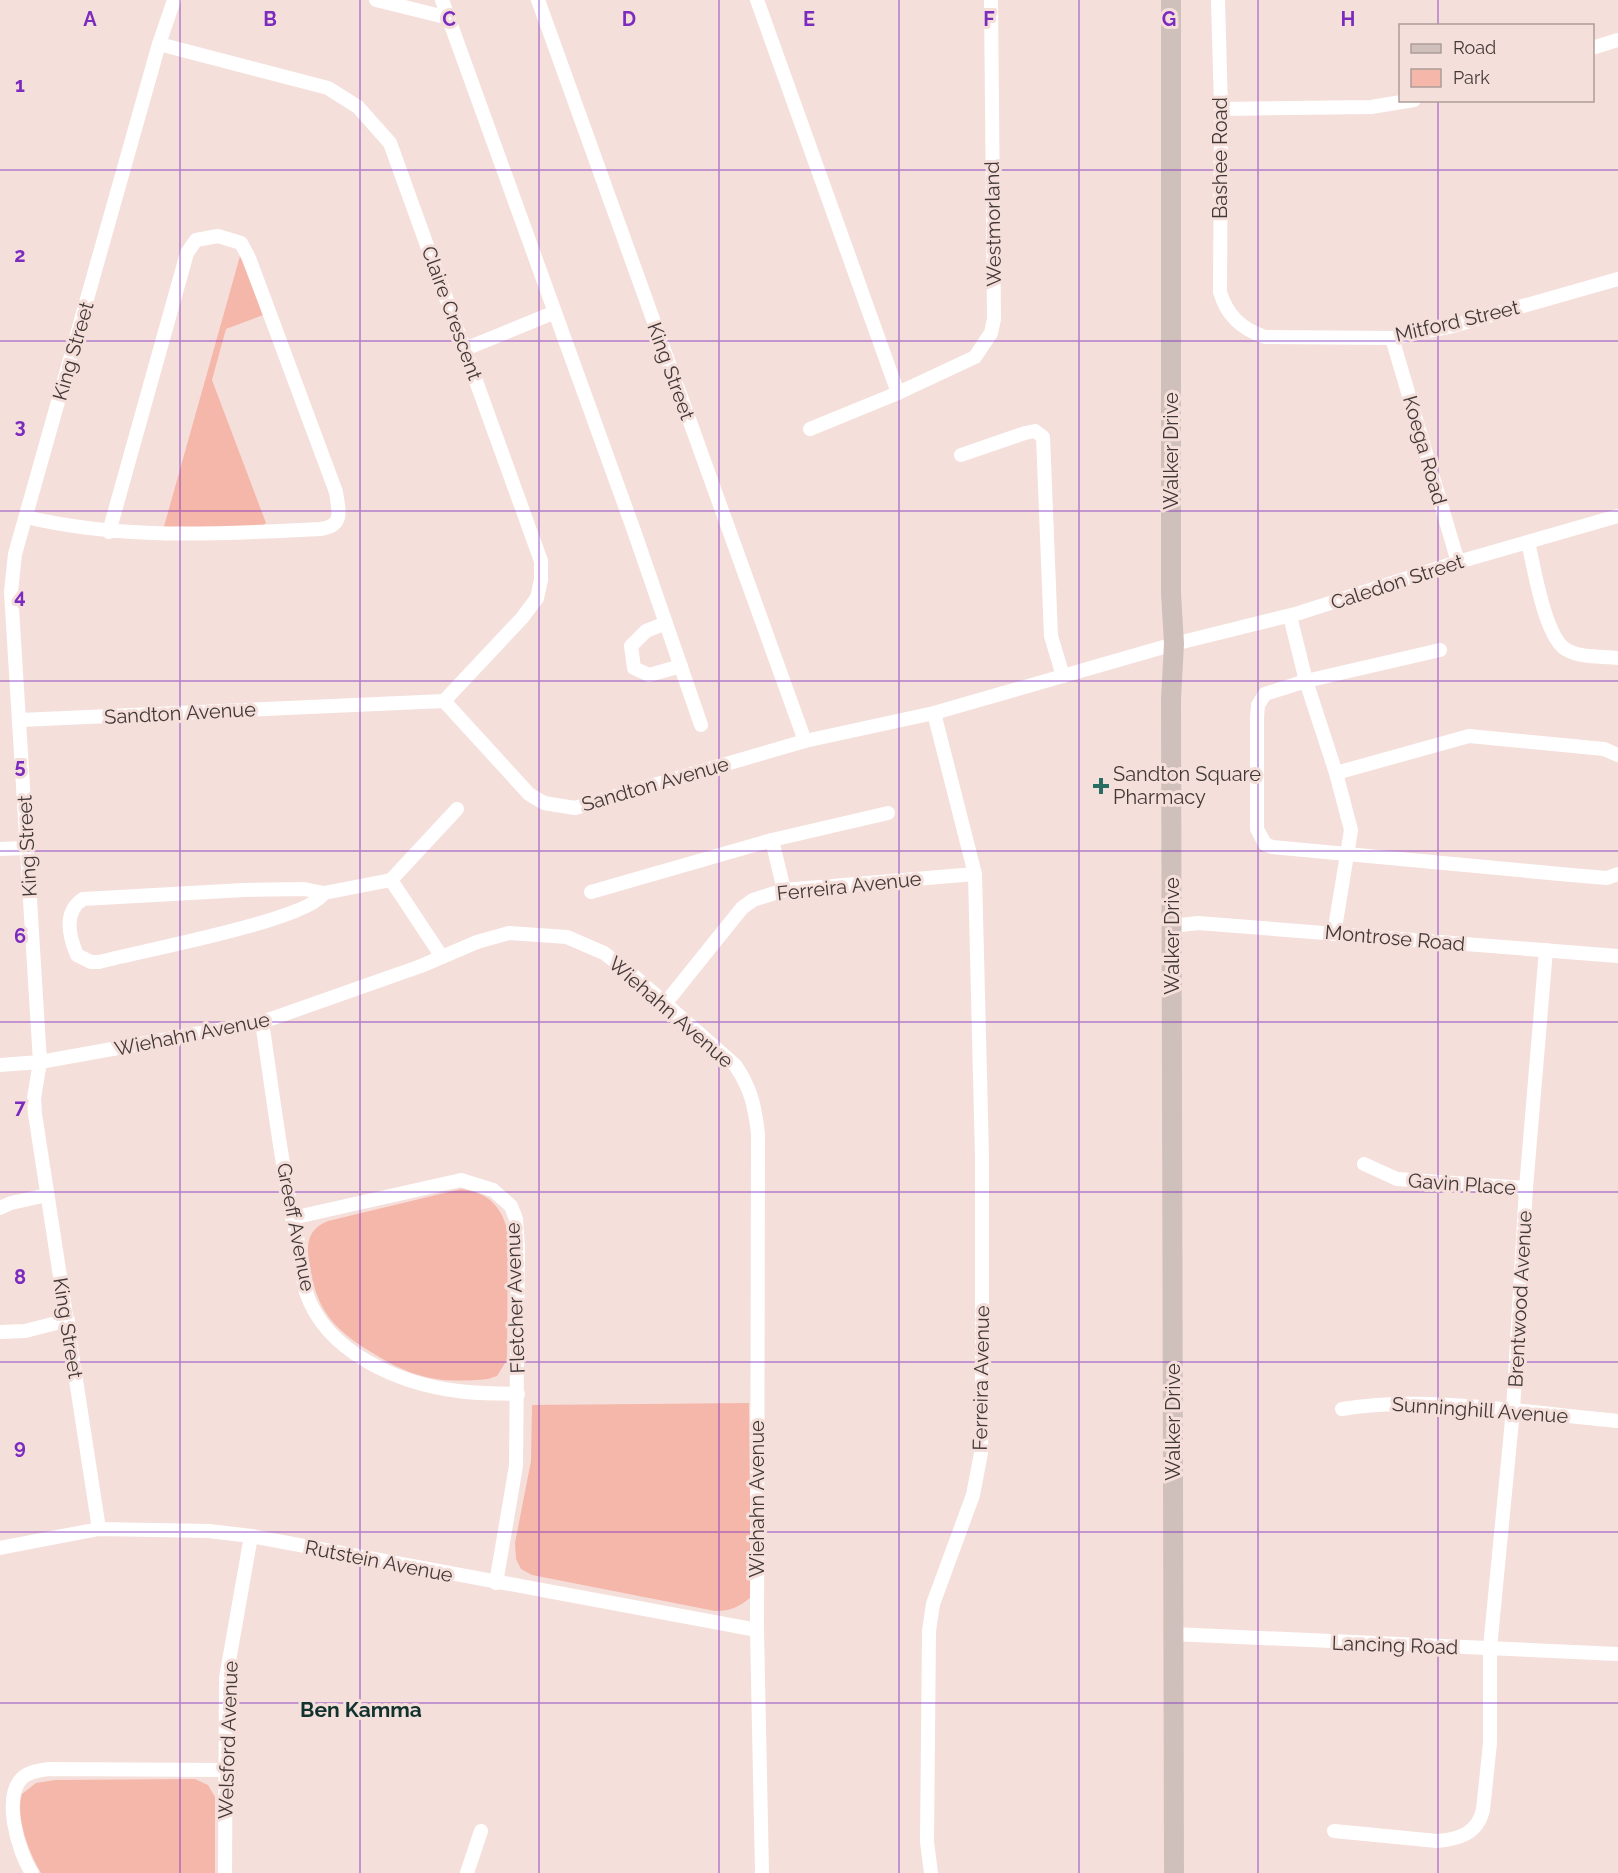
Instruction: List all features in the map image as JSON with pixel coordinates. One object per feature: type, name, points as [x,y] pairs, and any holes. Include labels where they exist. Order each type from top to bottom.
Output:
[{"type":"street","name":"King Street","points":[[99,1529],[33,1098],[40,1062],[11,592],[15,554],[159,44],[174,0]]},
{"type":"street","points":[[376,0],[448,18]]},
{"type":"street","points":[[442,0],[701,725]]},
{"type":"street","name":"King Street","points":[[538,0],[805,741]]},
{"type":"street","points":[[757,0],[898,393]]},
{"type":"street","name":"Westmorland","points":[[810,429],[898,393],[975,357],[992,333],[994,319],[991,0]]},
{"type":"street","name":"Walker Drive","points":[[1171,0],[1171,581],[1174,644],[1172,699],[1174,1873]]},
{"type":"street","name":"Bashee Road","points":[[1218,0],[1221,109],[1220,292],[1229,313]]},
{"type":"street","points":[[1594,48],[1618,40]]},
{"type":"street","name":"Claire Crescent","points":[[159,44],[328,87],[358,107],[390,143],[536,543],[541,579],[537,598],[522,618],[444,701]]},
{"type":"street","points":[[1221,109],[1371,107],[1402,102]]},
{"type":"street","points":[[26,517],[109,532],[218,534],[320,530],[334,526],[340,517],[336,492],[249,258],[241,243],[229,238],[205,236],[196,240],[187,253],[109,532]]},
{"type":"street","name":"Mitford Street","points":[[1229,313],[1245,329],[1265,337],[1392,338],[1449,327],[1618,279]]},
{"type":"street","points":[[465,349],[553,313]]},
{"type":"street","name":"Koega Road","points":[[1392,338],[1458,562]]},
{"type":"street","points":[[961,455],[1025,433],[1035,431],[1043,437],[1051,636],[1063,676]]},
{"type":"street","name":"Caledon Street","points":[[1174,644],[1290,615],[1458,562],[1618,516]]},
{"type":"street","points":[[1528,542],[1549,625],[1557,642],[1566,650],[1576,654],[1618,658]]},
{"type":"street","points":[[1290,615],[1306,681],[1336,773],[1351,830],[1334,934]]},
{"type":"street","points":[[666,623],[646,631],[631,645],[634,668],[649,675],[681,666]]},
{"type":"street","name":"Sandton Avenue","points":[[20,720],[444,701],[529,794],[544,803],[575,808],[805,741],[934,713],[1174,644]]},
{"type":"street","points":[[1440,650],[1306,681],[1265,694],[1258,705],[1258,834],[1265,844],[1272,847],[1607,878],[1618,874]]},
{"type":"street","name":"Ferreira Avenue","points":[[931,1873],[927,1842],[928,1631],[933,1604],[973,1495],[981,1453],[982,1157],[975,874],[934,713]]},
{"type":"street","points":[[1336,773],[1469,736],[1604,749],[1618,754]]},
{"type":"street","points":[[324,893],[317,903],[285,915],[99,962],[91,962],[77,955],[70,939],[72,912],[83,899],[244,890],[304,889],[324,893],[391,880],[457,809]]},
{"type":"street","points":[[591,892],[772,840],[888,813]]},
{"type":"street","points":[[772,840],[784,890]]},
{"type":"street","points":[[0,849],[27,848]]},
{"type":"street","name":"Ferreira Avenue","points":[[664,1005],[742,908],[753,900],[784,890],[975,874]]},
{"type":"street","points":[[391,880],[442,957]]},
{"type":"street","name":"Montrose Road","points":[[1172,926],[1198,923],[1618,956]]},
{"type":"street","name":"Wiehahn Avenue","points":[[0,1065],[40,1062],[262,1022],[442,957],[477,942],[509,933],[567,937],[604,953],[634,976],[664,1005],[735,1065],[747,1083],[755,1103],[758,1134],[757,1630],[762,1873]]},
{"type":"street","name":"Brentwood Avenue","points":[[1334,1831],[1437,1841],[1465,1836],[1476,1826],[1483,1810],[1488,1773],[1490,1648],[1513,1410],[1526,1188],[1546,950]]},
{"type":"street","name":"Greeff Avenue","points":[[262,1022],[292,1218],[306,1291],[319,1319],[336,1339],[358,1355],[409,1380],[459,1391],[518,1394]]},
{"type":"street","name":"Gavin Place","points":[[1364,1164],[1397,1179],[1526,1188]]},
{"type":"street","name":"Fletcher Avenue","points":[[292,1218],[461,1180],[483,1186],[501,1196],[511,1206],[516,1219],[518,1394],[516,1466],[496,1583]]},
{"type":"street","points":[[0,1208],[10,1203],[47,1195]]},
{"type":"street","points":[[0,1332],[25,1331],[68,1320]]},
{"type":"street","name":"Sunninghill Avenue","points":[[1342,1409],[1381,1403],[1513,1410],[1618,1421]]},
{"type":"street","name":"Rutstein Avenue","points":[[0,1548],[99,1529],[209,1531],[251,1536],[757,1630]]},
{"type":"street","name":"Welsford Avenue","points":[[225,1873],[226,1678],[251,1536]]},
{"type":"street","name":"Lancing Road","points":[[1173,1634],[1618,1654]]},
{"type":"street","points":[[33,1873],[22,1858],[13,1829],[12,1795],[14,1787],[24,1776],[49,1769],[225,1770]]},
{"type":"street","points":[[467,1873],[481,1831]]},
{"type":"green space","points":[[240,256],[263,315],[226,329],[212,380],[266,523],[261,527],[163,530]]},
{"type":"green space","points":[[461,1189],[479,1194],[493,1202],[506,1224],[508,1234],[507,1360],[497,1376],[488,1379],[440,1380],[413,1373],[386,1361],[357,1343],[336,1325],[321,1304],[316,1292],[309,1262],[308,1243],[312,1232],[328,1221]]},
{"type":"green space","points":[[749,1403],[751,1597],[739,1606],[715,1611],[532,1575],[521,1569],[516,1559],[515,1543],[531,1461],[532,1405]]},
{"type":"green space","points":[[195,1779],[208,1785],[215,1797],[215,1873],[41,1873],[28,1845],[20,1813],[22,1794],[36,1783],[55,1780]]},
{"type":"place","name":"Sandton Square Pharmacy","points":[[1101,786]]},
{"type":"district","name":"Ben Kamma","points":[[361,1710]]}]
